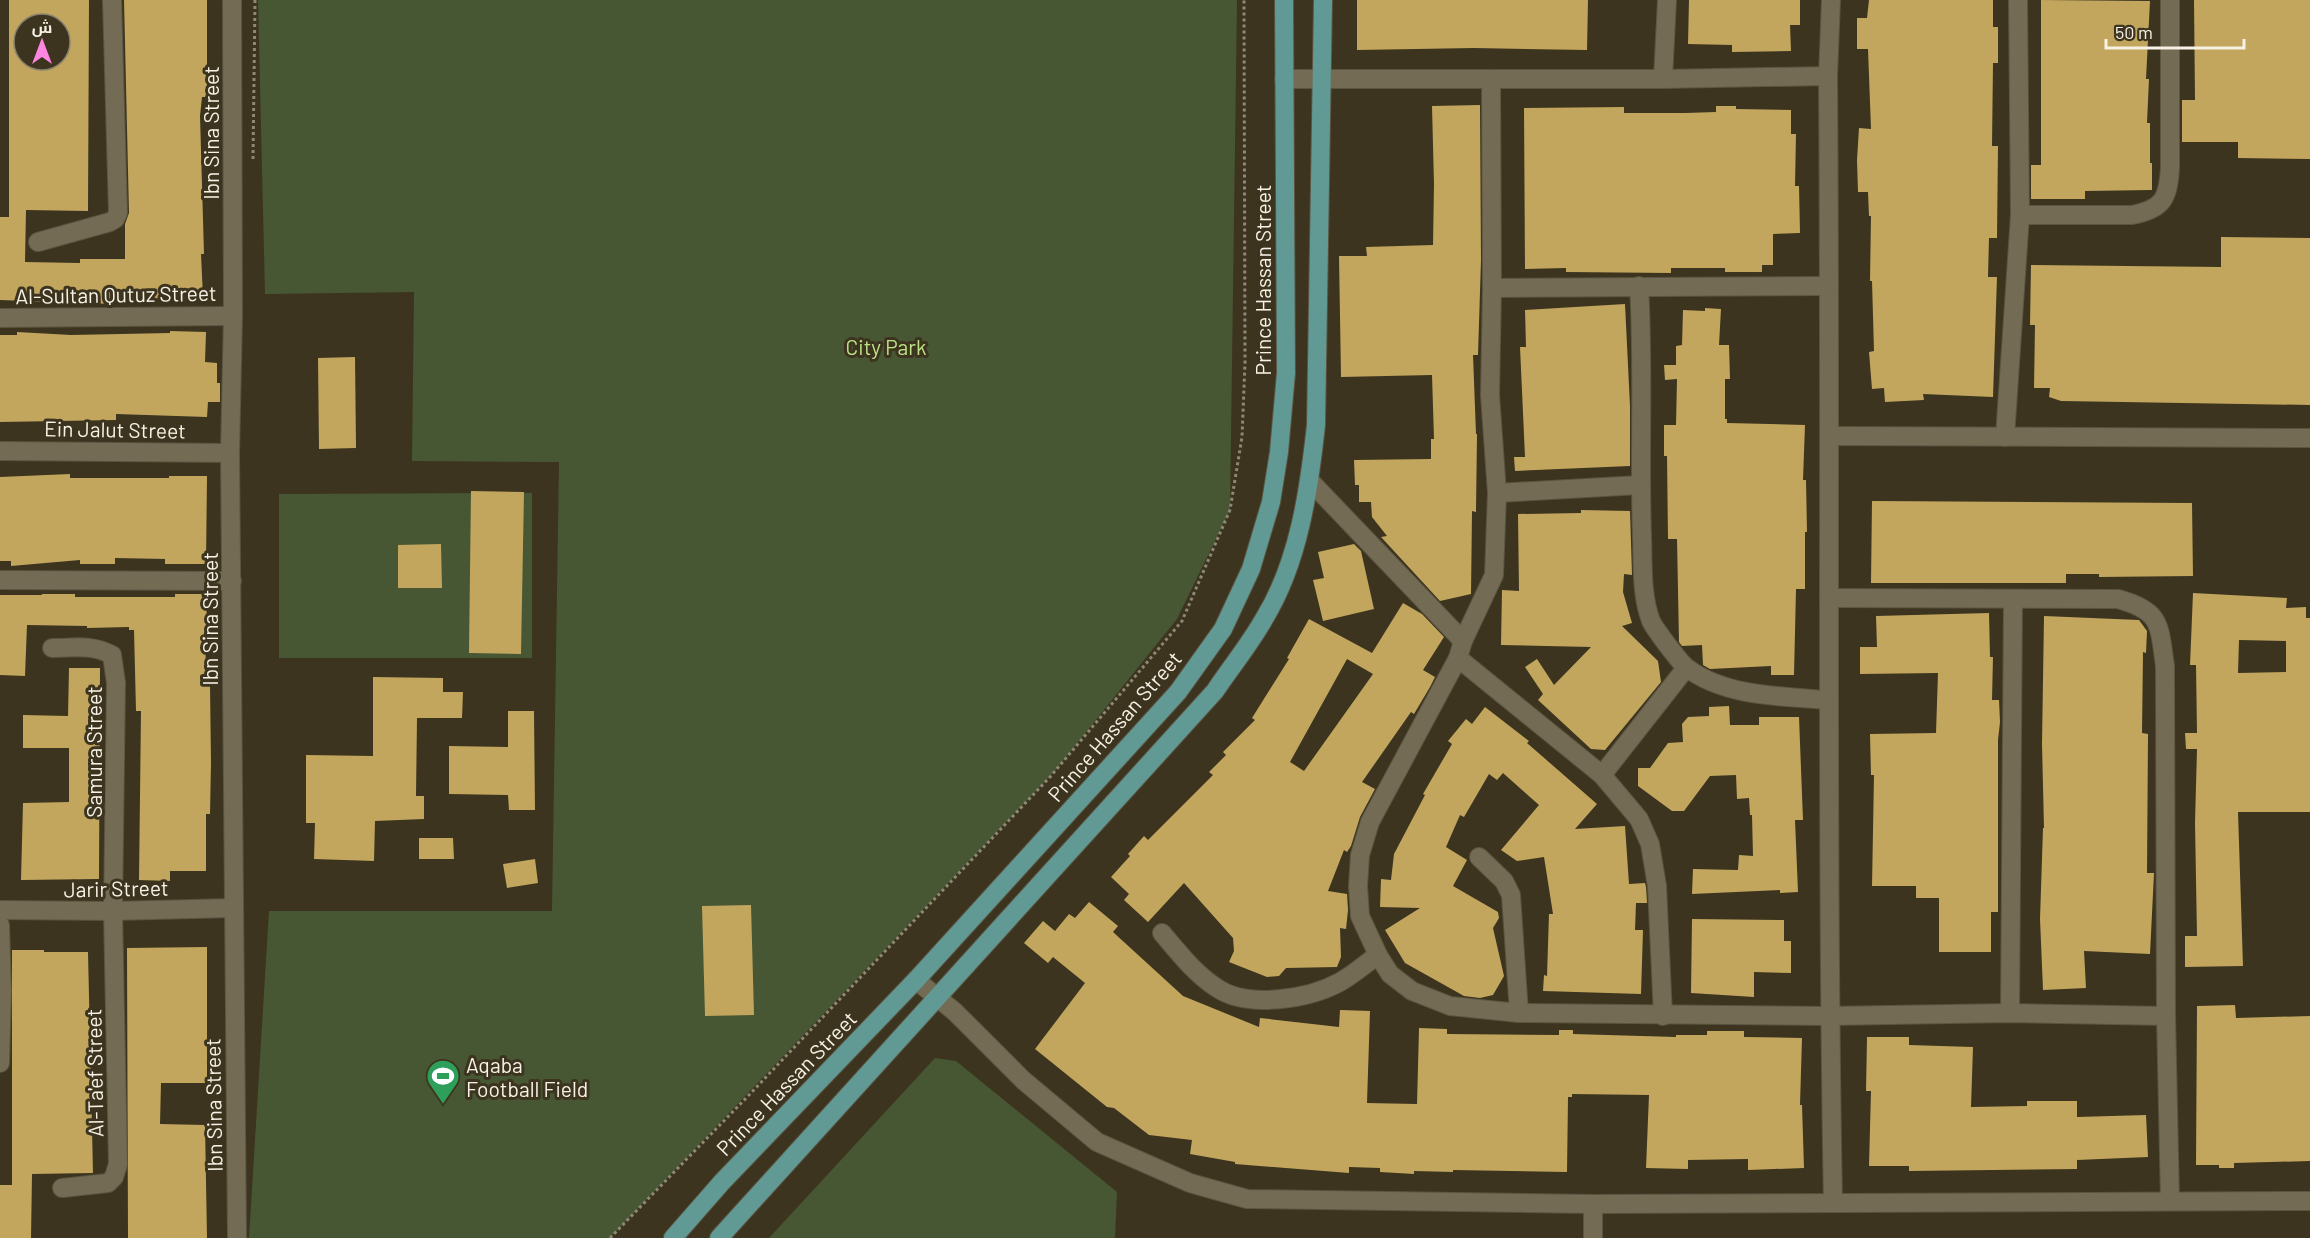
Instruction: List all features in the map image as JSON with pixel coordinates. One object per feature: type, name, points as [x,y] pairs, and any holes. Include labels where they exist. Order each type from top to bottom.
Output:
[{"type":"main road","name":"Prince Hassan Street","points":[[673,1238],[722,1182],[916,980],[1178,692],[1223,629],[1251,569],[1271,502],[1279,452],[1286,373],[1284,0]]},
{"type":"main road","points":[[719,1238],[1215,691],[1265,618],[1289,564],[1310,481],[1316,425],[1323,0]]},
{"type":"street","points":[[38,242],[110,222],[118,213],[112,0]]},
{"type":"street","name":"Ibn Sina Street","points":[[232,0],[233,315],[230,453],[237,1238]]},
{"type":"street","points":[[1663,80],[1667,0]]},
{"type":"street","points":[[1832,0],[1828,76],[1830,598],[1827,699],[1833,1203]]},
{"type":"street","points":[[2005,437],[2020,215],[2018,0]]},
{"type":"street","points":[[2020,215],[2132,215],[2147,212],[2161,204],[2169,190],[2170,168],[2169,0]]},
{"type":"street","points":[[1284,80],[1663,80],[1828,76]]},
{"type":"street","points":[[1491,80],[1490,395],[1497,492],[1494,574],[1461,650],[1370,822],[1360,855],[1358,886],[1360,916],[1378,955],[1390,974],[1412,991],[1450,1006],[1519,1013],[1662,1016],[2010,1013],[2166,1016]]},
{"type":"street","points":[[1492,288],[1640,285],[1829,286]]},
{"type":"street","points":[[1640,285],[1642,328],[1640,485],[1645,593],[1652,623],[1686,668],[1718,684],[1751,693],[1827,699]]},
{"type":"street","name":"Al-Sultan Qutuz Street","points":[[0,318],[233,315]]},
{"type":"street","points":[[1830,436],[2310,438]]},
{"type":"street","name":"Ein Jalut Street","points":[[0,451],[230,453]]},
{"type":"street","points":[[1310,481],[1461,650],[1602,776],[1639,819],[1650,844],[1657,886],[1662,1016]]},
{"type":"street","points":[[1497,492],[1640,485]]},
{"type":"street","points":[[0,580],[232,581]]},
{"type":"street","points":[[1830,598],[2118,599],[2140,605],[2153,615],[2161,638],[2165,666],[2166,1016],[2170,1201]]},
{"type":"street","points":[[2010,1013],[2013,599]]},
{"type":"street","name":"Samura Street","points":[[52,648],[94,647],[112,655],[115,664],[113,911]]},
{"type":"street","points":[[1602,776],[1686,668]]},
{"type":"street","points":[[1479,857],[1504,881],[1511,895],[1519,1013]]},
{"type":"street","name":"Jarir Street","points":[[0,910],[113,911],[233,908]]},
{"type":"street","name":"Al-Ta'ef Street","points":[[62,1188],[108,1183],[114,1177],[118,1164],[113,911]]},
{"type":"street","points":[[0,925],[2,991],[0,1063]]},
{"type":"street","points":[[1162,933],[1193,969],[1219,990],[1251,999],[1287,1000],[1316,993],[1341,982],[1378,955]]},
{"type":"street","points":[[916,980],[938,997],[1023,1080],[1097,1142],[1190,1183],[1247,1199],[1593,1204],[2310,1201]]},
{"type":"street","points":[[1593,1204],[1593,1238]]},
{"type":"path","points":[[610,1238],[750,1094],[1050,777],[1182,621],[1230,510],[1242,437],[1245,363],[1244,0]]},
{"type":"green space","name":"City Park","points":[[258,0],[1237,0],[1230,510],[1177,619],[1054,772],[610,1238],[249,1238],[269,911],[552,911],[559,462],[412,461],[414,292],[265,294]]},
{"type":"green space","points":[[532,493],[532,658],[279,658],[279,494]]},
{"type":"green space","points":[[935,1058],[956,1061],[1117,1192],[1115,1238],[769,1238]]},
{"type":"building","points":[[9,0],[89,0],[88,211],[26,210],[25,262],[80,263],[80,259],[125,259],[125,224],[129,213],[124,0],[207,0],[207,97],[202,97],[200,116],[203,297],[114,300],[114,304],[0,300],[0,217],[9,217]]},
{"type":"building","points":[[1357,0],[1588,0],[1587,50],[1474,48],[1357,50]]},
{"type":"building","points":[[1689,0],[1800,0],[1800,25],[1790,25],[1791,51],[1732,52],[1732,45],[1688,44]]},
{"type":"building","points":[[1869,0],[1993,0],[1993,27],[1998,27],[1998,63],[1993,63],[1992,146],[1998,146],[1997,238],[1989,238],[1988,277],[1997,277],[1993,397],[1923,394],[1924,400],[1885,402],[1884,388],[1872,389],[1869,352],[1874,351],[1872,281],[1870,281],[1871,216],[1869,216],[1868,192],[1858,192],[1857,160],[1859,128],[1871,129],[1868,49],[1857,49],[1857,18],[1867,18]]},
{"type":"building","points":[[2041,0],[2150,1],[2146,79],[2149,79],[2147,123],[2150,123],[2152,190],[2085,191],[2085,199],[2031,199],[2031,165],[2041,165]]},
{"type":"building","points":[[2194,0],[2310,0],[2310,159],[2238,158],[2238,142],[2182,142],[2182,100],[2195,100]]},
{"type":"building","points":[[1480,105],[1481,260],[1478,355],[1473,355],[1477,434],[1476,512],[1472,511],[1471,594],[1440,601],[1381,537],[1387,536],[1372,517],[1371,502],[1359,502],[1359,485],[1355,485],[1354,460],[1431,459],[1431,439],[1434,439],[1432,375],[1341,377],[1339,256],[1367,256],[1366,247],[1433,245],[1432,106]]},
{"type":"building","points":[[1716,106],[1736,106],[1736,109],[1791,110],[1791,134],[1796,134],[1795,186],[1799,186],[1800,233],[1773,234],[1773,265],[1762,265],[1762,272],[1725,272],[1725,268],[1671,268],[1671,273],[1566,272],[1566,268],[1525,269],[1524,108],[1624,107],[1624,113],[1685,113],[1716,112]]},
{"type":"building","points":[[2221,237],[2310,238],[2310,405],[2061,401],[2049,397],[2050,388],[2034,388],[2035,325],[2030,325],[2031,265],[2221,267]]},
{"type":"building","points":[[1625,304],[1630,406],[1630,466],[1515,471],[1514,457],[1525,457],[1520,347],[1526,347],[1525,310]]},
{"type":"building","points":[[1705,308],[1721,309],[1719,345],[1729,345],[1730,379],[1725,379],[1725,419],[1727,423],[1805,425],[1803,480],[1806,480],[1807,532],[1805,532],[1805,589],[1796,589],[1794,675],[1771,675],[1771,666],[1710,669],[1703,665],[1702,645],[1682,646],[1679,642],[1677,539],[1668,539],[1667,456],[1664,456],[1664,425],[1676,425],[1677,379],[1665,380],[1664,365],[1676,365],[1676,346],[1682,345],[1683,310],[1705,311]]},
{"type":"building","points":[[170,331],[206,332],[205,362],[217,363],[217,383],[220,383],[220,402],[208,402],[207,417],[116,414],[116,420],[0,422],[0,335],[17,335],[17,332],[71,335],[170,333]]},
{"type":"building","points":[[355,357],[356,448],[319,449],[318,358]]},
{"type":"building","points":[[70,474],[70,478],[207,476],[206,564],[165,564],[165,559],[115,558],[115,564],[80,564],[80,560],[11,566],[11,561],[0,561],[0,477]]},
{"type":"building","points":[[471,491],[524,492],[521,654],[469,653]]},
{"type":"building","points":[[1872,501],[2192,503],[2193,576],[2099,577],[2099,574],[2066,574],[2066,583],[1871,583]]},
{"type":"building","points":[[1581,510],[1630,511],[1632,575],[1624,574],[1623,592],[1632,623],[1622,626],[1658,661],[1661,682],[1605,750],[1591,749],[1538,700],[1543,694],[1525,667],[1537,659],[1554,685],[1591,647],[1501,645],[1502,590],[1519,591],[1518,514],[1581,513]]},
{"type":"building","points":[[441,544],[442,588],[398,588],[398,545]]},
{"type":"building","points":[[1354,544],[1361,551],[1374,609],[1323,621],[1313,580],[1324,578],[1318,552]]},
{"type":"building","points":[[2193,593],[2287,598],[2286,608],[2306,607],[2306,618],[2310,618],[2310,812],[2238,812],[2243,966],[2185,967],[2185,936],[2197,936],[2195,823],[2197,749],[2186,749],[2185,733],[2197,733],[2196,665],[2190,665]],"holes":[[[2239,640],[2286,641],[2286,672],[2238,673]]]},
{"type":"building","points":[[75,594],[75,597],[175,597],[175,594],[207,594],[205,686],[210,686],[211,763],[210,814],[206,814],[206,871],[170,871],[170,881],[139,880],[141,711],[136,711],[134,630],[129,630],[129,627],[87,628],[87,626],[27,625],[25,676],[0,675],[0,595]]},
{"type":"building","points":[[1403,603],[1422,614],[1444,637],[1423,670],[1435,677],[1430,687],[1414,714],[1411,712],[1362,782],[1375,789],[1360,817],[1351,846],[1347,852],[1344,850],[1328,891],[1347,894],[1346,929],[1340,928],[1341,957],[1337,967],[1286,968],[1279,976],[1267,977],[1229,962],[1234,951],[1233,938],[1184,883],[1148,922],[1124,900],[1129,894],[1111,877],[1144,836],[1148,840],[1213,775],[1209,772],[1226,755],[1223,752],[1255,720],[1252,718],[1289,659],[1287,658],[1309,619],[1372,653]],"holes":[[[1347,659],[1373,674],[1304,771],[1290,762]]]},
{"type":"building","points":[[1989,613],[1990,657],[1993,657],[1992,700],[1999,700],[2000,722],[1998,740],[1998,912],[1991,912],[1991,952],[1939,952],[1939,898],[1916,898],[1916,886],[1872,886],[1874,775],[1871,775],[1870,734],[1936,733],[1938,673],[1860,674],[1860,647],[1877,647],[1876,616]]},
{"type":"building","points":[[2044,616],[2139,620],[2147,631],[2146,653],[2143,652],[2142,733],[2148,734],[2147,873],[2154,873],[2150,954],[2084,951],[2086,988],[2043,990],[2040,919],[2044,828],[2042,744]]},
{"type":"building","points":[[69,668],[100,668],[99,879],[21,880],[23,803],[69,802],[69,748],[23,748],[23,715],[68,716]]},
{"type":"building","points":[[373,677],[443,678],[443,692],[463,692],[462,718],[417,718],[416,796],[424,796],[424,819],[375,821],[374,861],[314,859],[315,823],[306,823],[306,755],[373,756]]},
{"type":"building","points":[[1729,706],[1730,725],[1759,725],[1759,717],[1799,717],[1803,820],[1795,820],[1798,892],[1780,893],[1780,890],[1692,894],[1693,869],[1738,870],[1739,855],[1753,856],[1752,815],[1750,815],[1749,798],[1737,799],[1736,775],[1710,776],[1684,811],[1672,811],[1638,786],[1638,768],[1650,768],[1668,743],[1683,742],[1682,724],[1688,717],[1709,716],[1709,707]]},
{"type":"building","points":[[1485,707],[1529,741],[1527,743],[1597,804],[1575,829],[1625,826],[1629,884],[1645,883],[1646,887],[1647,903],[1636,903],[1635,930],[1643,930],[1641,994],[1543,991],[1544,975],[1547,976],[1549,914],[1553,914],[1544,857],[1517,861],[1501,850],[1539,805],[1503,773],[1497,780],[1489,774],[1464,817],[1460,815],[1446,847],[1467,860],[1453,886],[1498,912],[1499,918],[1493,928],[1504,976],[1493,995],[1480,998],[1464,996],[1405,963],[1385,930],[1420,908],[1380,907],[1381,879],[1391,880],[1394,854],[1425,795],[1423,794],[1452,744],[1448,741],[1466,719],[1472,724]]},
{"type":"building","points":[[508,711],[534,711],[535,810],[509,810],[508,795],[449,794],[449,746],[508,747]]},
{"type":"building","points":[[419,838],[453,838],[454,859],[419,859]]},
{"type":"building","points":[[535,859],[538,883],[507,888],[503,864]]},
{"type":"building","points":[[1089,902],[1118,926],[1113,932],[1183,996],[1259,1027],[1260,1018],[1339,1027],[1340,1010],[1370,1011],[1367,1103],[1417,1104],[1419,1028],[1447,1029],[1447,1034],[1559,1035],[1559,1030],[1573,1030],[1573,1034],[1676,1037],[1676,1035],[1707,1035],[1707,1031],[1744,1031],[1744,1037],[1802,1038],[1800,1105],[1802,1105],[1804,1168],[1748,1170],[1748,1159],[1688,1160],[1688,1169],[1646,1168],[1649,1095],[1572,1094],[1572,1097],[1568,1097],[1567,1172],[1453,1170],[1453,1172],[1414,1171],[1414,1174],[1380,1172],[1380,1168],[1349,1167],[1349,1173],[1235,1164],[1235,1162],[1190,1154],[1192,1140],[1149,1135],[1114,1108],[1107,1107],[1035,1049],[1085,983],[1053,957],[1048,963],[1024,943],[1043,921],[1055,931],[1069,914],[1075,918]]},
{"type":"building","points":[[751,905],[754,1015],[705,1016],[702,906]]},
{"type":"building","points":[[1692,919],[1784,920],[1784,941],[1791,941],[1791,973],[1754,972],[1754,997],[1691,993]]},
{"type":"building","points":[[207,947],[207,1083],[161,1083],[160,1124],[205,1125],[207,1238],[128,1238],[127,948]]},
{"type":"building","points":[[12,950],[88,952],[93,1173],[32,1174],[31,1238],[0,1238],[0,1185],[12,1185]]},
{"type":"building","points":[[2235,1005],[2236,1018],[2310,1016],[2310,1161],[2234,1163],[2234,1168],[2219,1168],[2219,1165],[2196,1165],[2197,1006]]},
{"type":"building","points":[[1867,1037],[1909,1037],[1909,1045],[1973,1047],[1971,1107],[2027,1106],[2027,1101],[2077,1101],[2077,1117],[2146,1115],[2148,1157],[2077,1160],[2077,1169],[1909,1171],[1909,1166],[1869,1166],[1871,1091],[1866,1091]]},
{"type":"place","name":"Aqaba Football Field","points":[[443,1105]]}]
